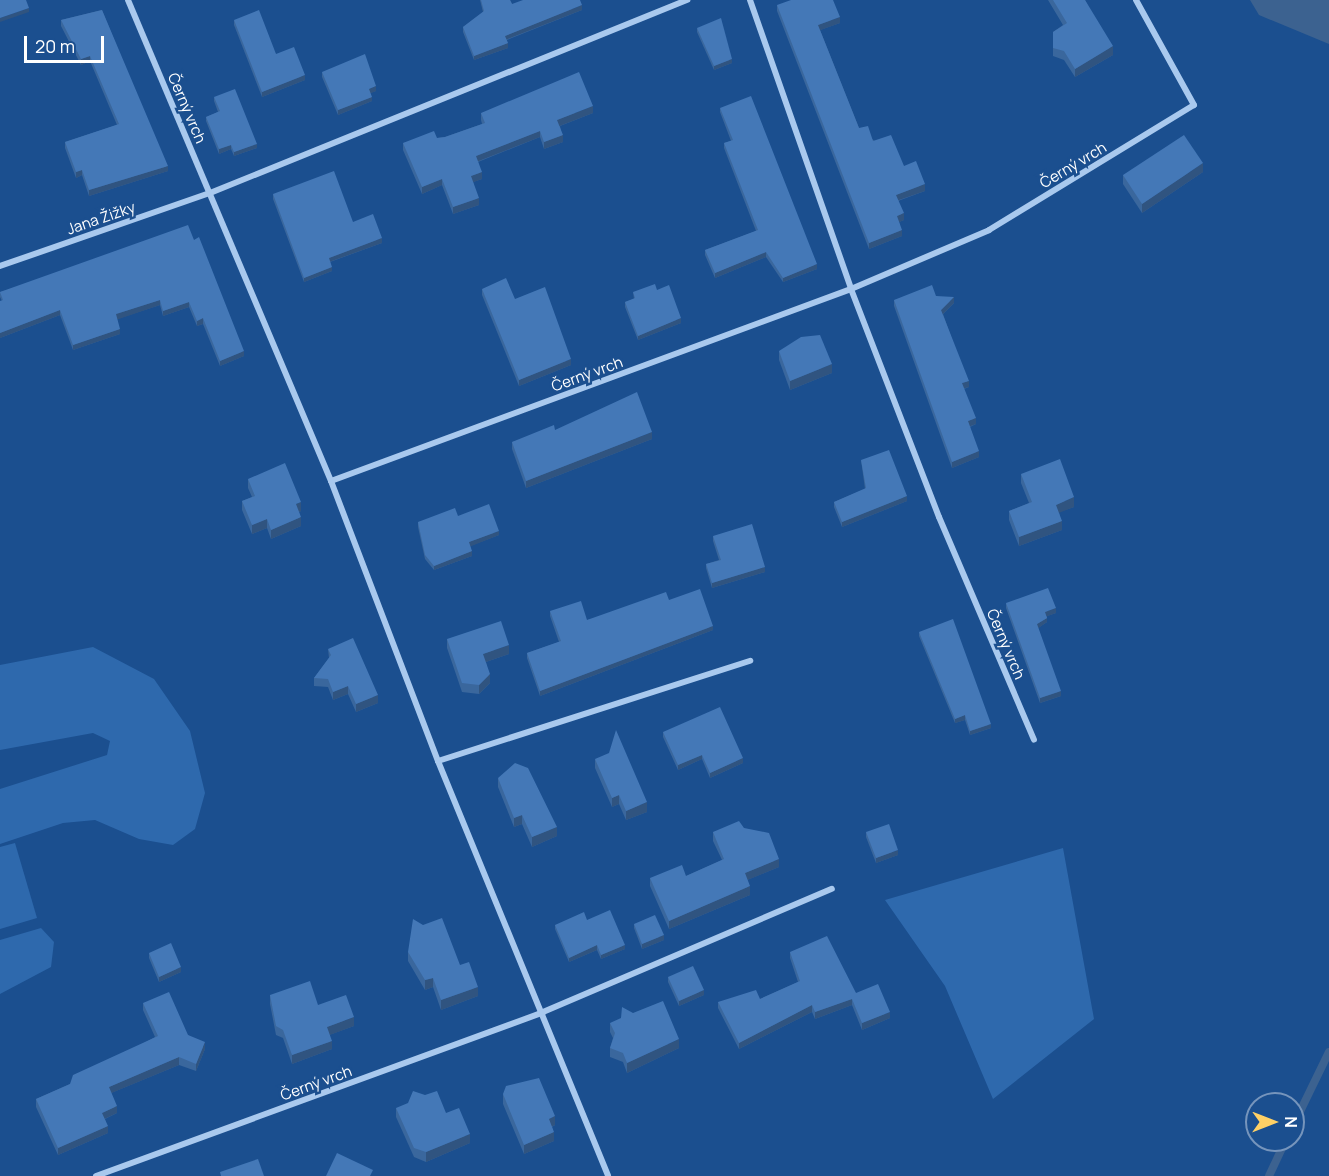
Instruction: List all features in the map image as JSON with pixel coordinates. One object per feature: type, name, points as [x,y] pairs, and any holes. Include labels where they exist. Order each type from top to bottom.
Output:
[{"type":"street","name":"Černý vrch","points":[[128,0],[331,481],[438,761],[543,1012],[608,1176]]},
{"type":"street","points":[[210,193],[687,0]]},
{"type":"street","name":"Černý vrch","points":[[750,0],[851,289],[939,517],[1034,740]]},
{"type":"street","name":"Černý vrch","points":[[331,481],[851,289],[989,230],[1194,105],[1136,0]]},
{"type":"street","name":"Jana Žižky","points":[[0,266],[210,193]]},
{"type":"street","points":[[438,761],[750,661]]},
{"type":"street","name":"Černý vrch","points":[[96,1176],[543,1012],[832,889]]},
{"type":"shaded area","points":[[1250,0],[1329,0],[1329,44],[1259,15]]},
{"type":"shaded area","points":[[93,647],[154,679],[190,731],[205,793],[195,829],[173,845],[139,839],[95,820],[63,823],[0,844],[0,789],[107,755],[110,741],[93,733],[0,750],[0,665]]},
{"type":"shaded area","points":[[15,843],[37,918],[0,929],[0,847]]},
{"type":"shaded area","points":[[1063,848],[1094,1019],[993,1099],[945,986],[885,900]]},
{"type":"shaded area","points":[[41,928],[54,942],[51,967],[0,994],[0,940]]},
{"type":"building","points":[[0,0],[26,0],[29,8],[0,18]]},
{"type":"building","points":[[481,0],[510,0],[512,4],[523,0],[580,0],[582,5],[505,36],[508,43],[474,56],[463,27],[484,11]]},
{"type":"building","points":[[791,0],[833,0],[840,17],[818,25],[859,128],[868,126],[873,141],[891,135],[904,166],[916,161],[925,184],[896,195],[904,213],[897,216],[902,230],[869,243],[777,5]]},
{"type":"building","points":[[1053,0],[1085,0],[1113,46],[1075,69],[1064,51],[1053,48],[1053,32],[1067,23]]},
{"type":"building","points":[[102,10],[168,166],[89,190],[82,170],[76,172],[65,142],[119,124],[90,56],[81,59],[61,20]]},
{"type":"building","points":[[259,10],[276,54],[294,47],[305,75],[262,92],[234,20]]},
{"type":"building","points":[[721,18],[732,59],[714,66],[697,28]]},
{"type":"building","points":[[365,54],[376,86],[369,89],[372,97],[338,110],[322,72]]},
{"type":"building","points":[[579,72],[593,106],[557,120],[563,135],[544,142],[540,131],[476,156],[482,172],[471,176],[479,198],[453,207],[442,179],[422,187],[403,143],[434,131],[437,138],[445,137],[485,123],[481,113]]},
{"type":"building","points":[[235,89],[257,144],[234,152],[231,145],[219,149],[206,117],[220,111],[214,97]]},
{"type":"building","points":[[751,96],[817,264],[783,278],[766,252],[715,273],[705,250],[758,230],[724,143],[733,140],[720,108]]},
{"type":"building","points":[[1184,135],[1203,163],[1142,204],[1123,175]]},
{"type":"building","points":[[334,171],[353,222],[373,214],[382,238],[329,258],[332,267],[304,278],[273,194]]},
{"type":"building","points":[[188,225],[194,240],[199,237],[244,351],[220,361],[203,318],[197,321],[189,302],[163,311],[160,300],[116,314],[120,329],[73,345],[60,310],[0,333],[0,301],[3,300],[0,292]]},
{"type":"building","points":[[506,278],[515,299],[545,287],[571,359],[519,380],[482,289]]},
{"type":"building","points":[[655,284],[657,290],[669,285],[681,318],[638,336],[625,302],[635,298],[633,292]]},
{"type":"building","points":[[932,285],[936,296],[954,297],[941,310],[969,381],[962,383],[976,418],[968,421],[979,451],[952,462],[894,300]]},
{"type":"building","points":[[820,335],[832,364],[790,381],[779,351],[801,337]]},
{"type":"building","points":[[637,392],[652,432],[526,481],[512,442],[554,425],[555,430]]},
{"type":"building","points":[[889,450],[907,496],[842,522],[834,502],[866,488],[861,460]]},
{"type":"building","points":[[1060,459],[1074,497],[1056,505],[1062,521],[1019,537],[1009,511],[1032,502],[1021,474]]},
{"type":"building","points":[[285,463],[301,502],[296,504],[301,517],[271,530],[267,519],[252,525],[242,501],[255,496],[248,479]]},
{"type":"building","points":[[489,504],[499,531],[469,542],[472,551],[434,566],[425,555],[418,522],[455,508],[458,516]]},
{"type":"building","points":[[752,524],[765,567],[712,583],[706,564],[721,560],[713,536]]},
{"type":"building","points":[[1048,588],[1056,608],[1045,612],[1047,618],[1037,624],[1061,691],[1040,698],[1006,603]]},
{"type":"building","points":[[700,589],[713,626],[540,691],[527,653],[561,641],[550,611],[581,601],[587,620],[666,592],[669,600]]},
{"type":"building","points":[[953,619],[991,724],[970,731],[965,715],[955,719],[919,632]]},
{"type":"building","points":[[501,621],[509,645],[483,654],[490,674],[479,685],[462,683],[447,639]]},
{"type":"building","points":[[353,638],[378,695],[356,704],[348,686],[333,692],[328,679],[314,678],[331,655],[328,649]]},
{"type":"building","points":[[720,707],[743,758],[710,773],[702,755],[678,765],[663,732]]},
{"type":"building","points":[[616,730],[647,802],[626,811],[619,795],[612,798],[595,759],[609,753]]},
{"type":"building","points":[[515,763],[528,768],[557,827],[532,837],[522,815],[514,818],[498,778]]},
{"type":"building","points":[[739,821],[744,828],[769,833],[779,859],[745,873],[750,886],[669,921],[650,878],[682,865],[686,876],[724,859],[713,832]]},
{"type":"building","points":[[889,824],[898,850],[876,858],[866,832]]},
{"type":"building","points":[[610,910],[625,945],[601,955],[597,945],[569,958],[555,925],[584,912],[587,920]]},
{"type":"building","points":[[655,915],[664,935],[642,944],[634,924]]},
{"type":"building","points":[[442,918],[460,965],[469,962],[478,987],[441,1000],[433,978],[425,980],[408,952],[413,919],[423,925]]},
{"type":"building","points":[[827,936],[856,993],[878,984],[890,1012],[862,1023],[852,999],[815,1012],[812,1005],[739,1043],[718,1002],[756,990],[760,999],[800,981],[790,952]]},
{"type":"building","points":[[171,943],[181,967],[159,977],[149,953]]},
{"type":"building","points":[[693,966],[704,990],[679,1001],[668,977]]},
{"type":"building","points":[[310,981],[318,1005],[346,995],[354,1017],[327,1027],[332,1041],[292,1055],[283,1030],[276,1026],[270,995]]},
{"type":"building","points":[[169,992],[188,1035],[205,1042],[196,1064],[179,1057],[109,1087],[117,1106],[102,1113],[108,1126],[58,1148],[36,1099],[70,1084],[73,1075],[158,1036],[143,1003]]},
{"type":"building","points":[[663,1001],[679,1039],[627,1063],[623,1053],[610,1048],[615,1033],[610,1023],[621,1018],[622,1007],[633,1013]]},
{"type":"building","points":[[539,1078],[555,1116],[549,1119],[554,1132],[524,1145],[503,1094],[506,1086]]},
{"type":"building","points":[[413,1091],[425,1095],[437,1091],[446,1113],[459,1108],[470,1134],[426,1152],[414,1148],[396,1108],[408,1103]]},
{"type":"building","points":[[337,1153],[373,1170],[370,1176],[326,1176]]},
{"type":"building","points":[[258,1159],[264,1176],[221,1176],[220,1172]]},
{"type":"waterway","points":[[1305,1101],[1329,1052]]},
{"type":"waterway","points":[[1269,1176],[1280,1152]]}]
